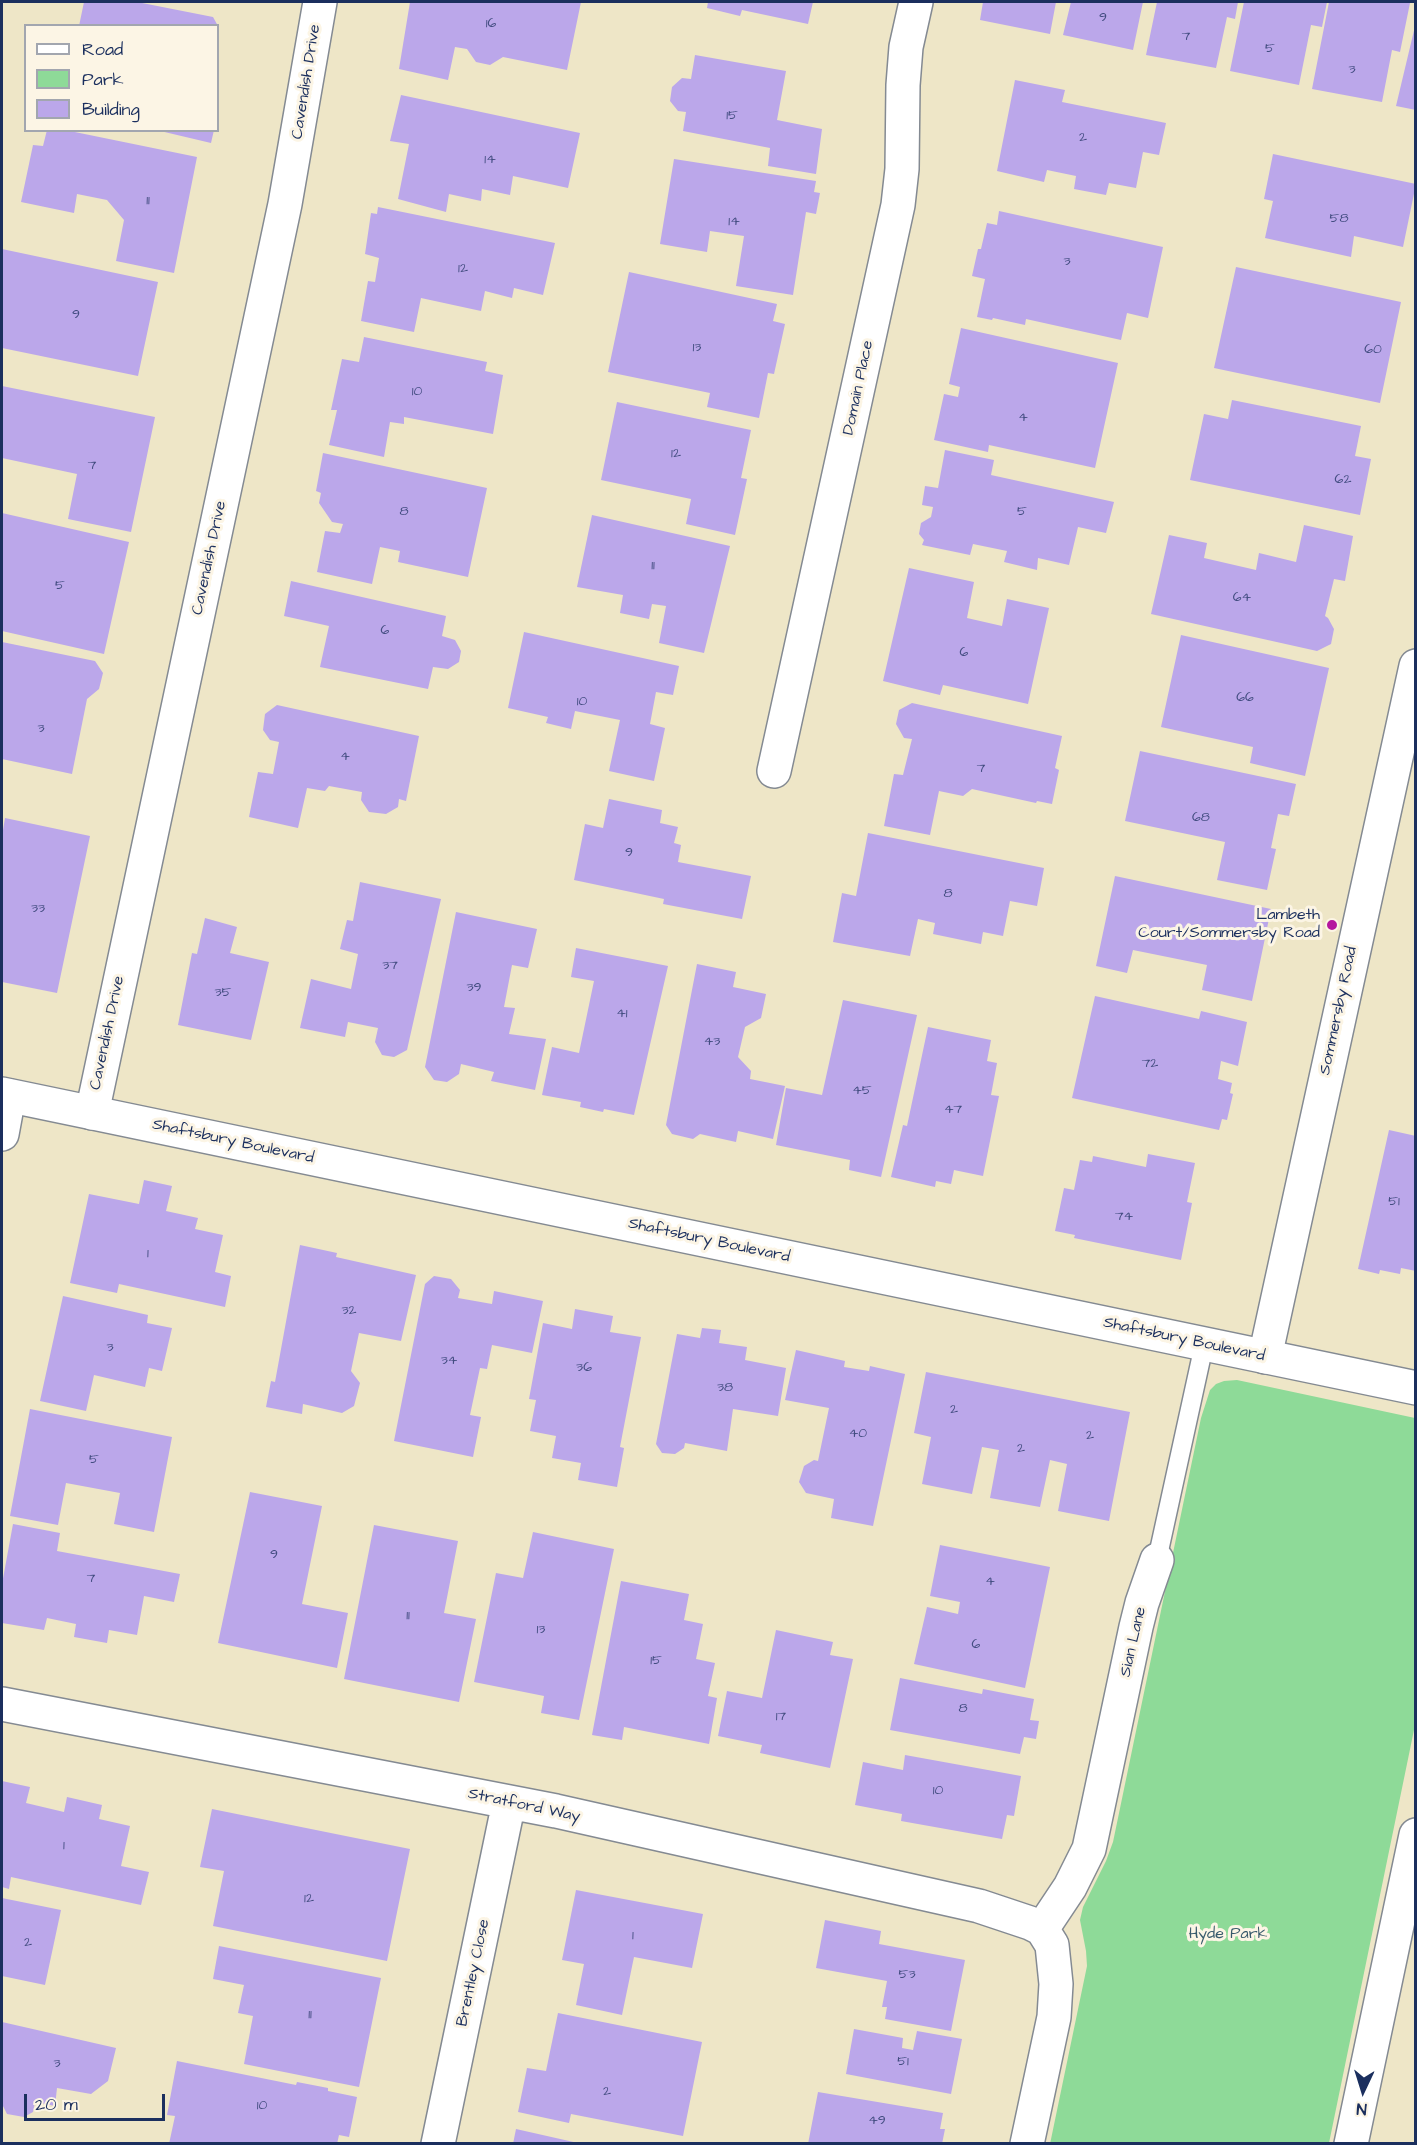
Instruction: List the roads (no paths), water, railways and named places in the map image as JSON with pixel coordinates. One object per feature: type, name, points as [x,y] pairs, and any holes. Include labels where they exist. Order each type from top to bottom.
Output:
[{"type":"street","name":"Cavendish Drive","points":[[92,1113],[285,204],[320,2]]},
{"type":"street","name":"Domain Place","points":[[774,771],[898,205],[902,169],[906,47],[916,2]]},
{"type":"street","name":"Sommersby Road","points":[[1265,1358],[1406,748],[1416,666]]},
{"type":"street","name":"Shaftsbury Boulevard","points":[[5,1095],[1416,1388]]},
{"type":"street","points":[[2,1134],[5,1095]]},
{"type":"street","name":"Sian Lane","points":[[1042,1929],[1070,1887],[1089,1849],[1136,1626],[1157,1560]]},
{"type":"street","name":"Stratford Way","points":[[2,1704],[509,1802],[979,1906],[1013,1916],[1042,1929]]},
{"type":"street","name":"Brentley Close","points":[[438,2144],[509,1802]]},
{"type":"street","points":[[1351,2144],[1416,1835]]},
{"type":"street","points":[[1028,2144],[1054,2018],[1056,1984],[1052,1945],[1042,1929]]},
{"type":"lane","name":"Sian Lane","points":[[1157,1560],[1204,1345]]},
{"type":"place","name":"Lambeth Court/Sommersby Road","points":[[1332,925]]},
{"type":"park label","name":"Hyde Park","points":[[1228,1935]]}]
